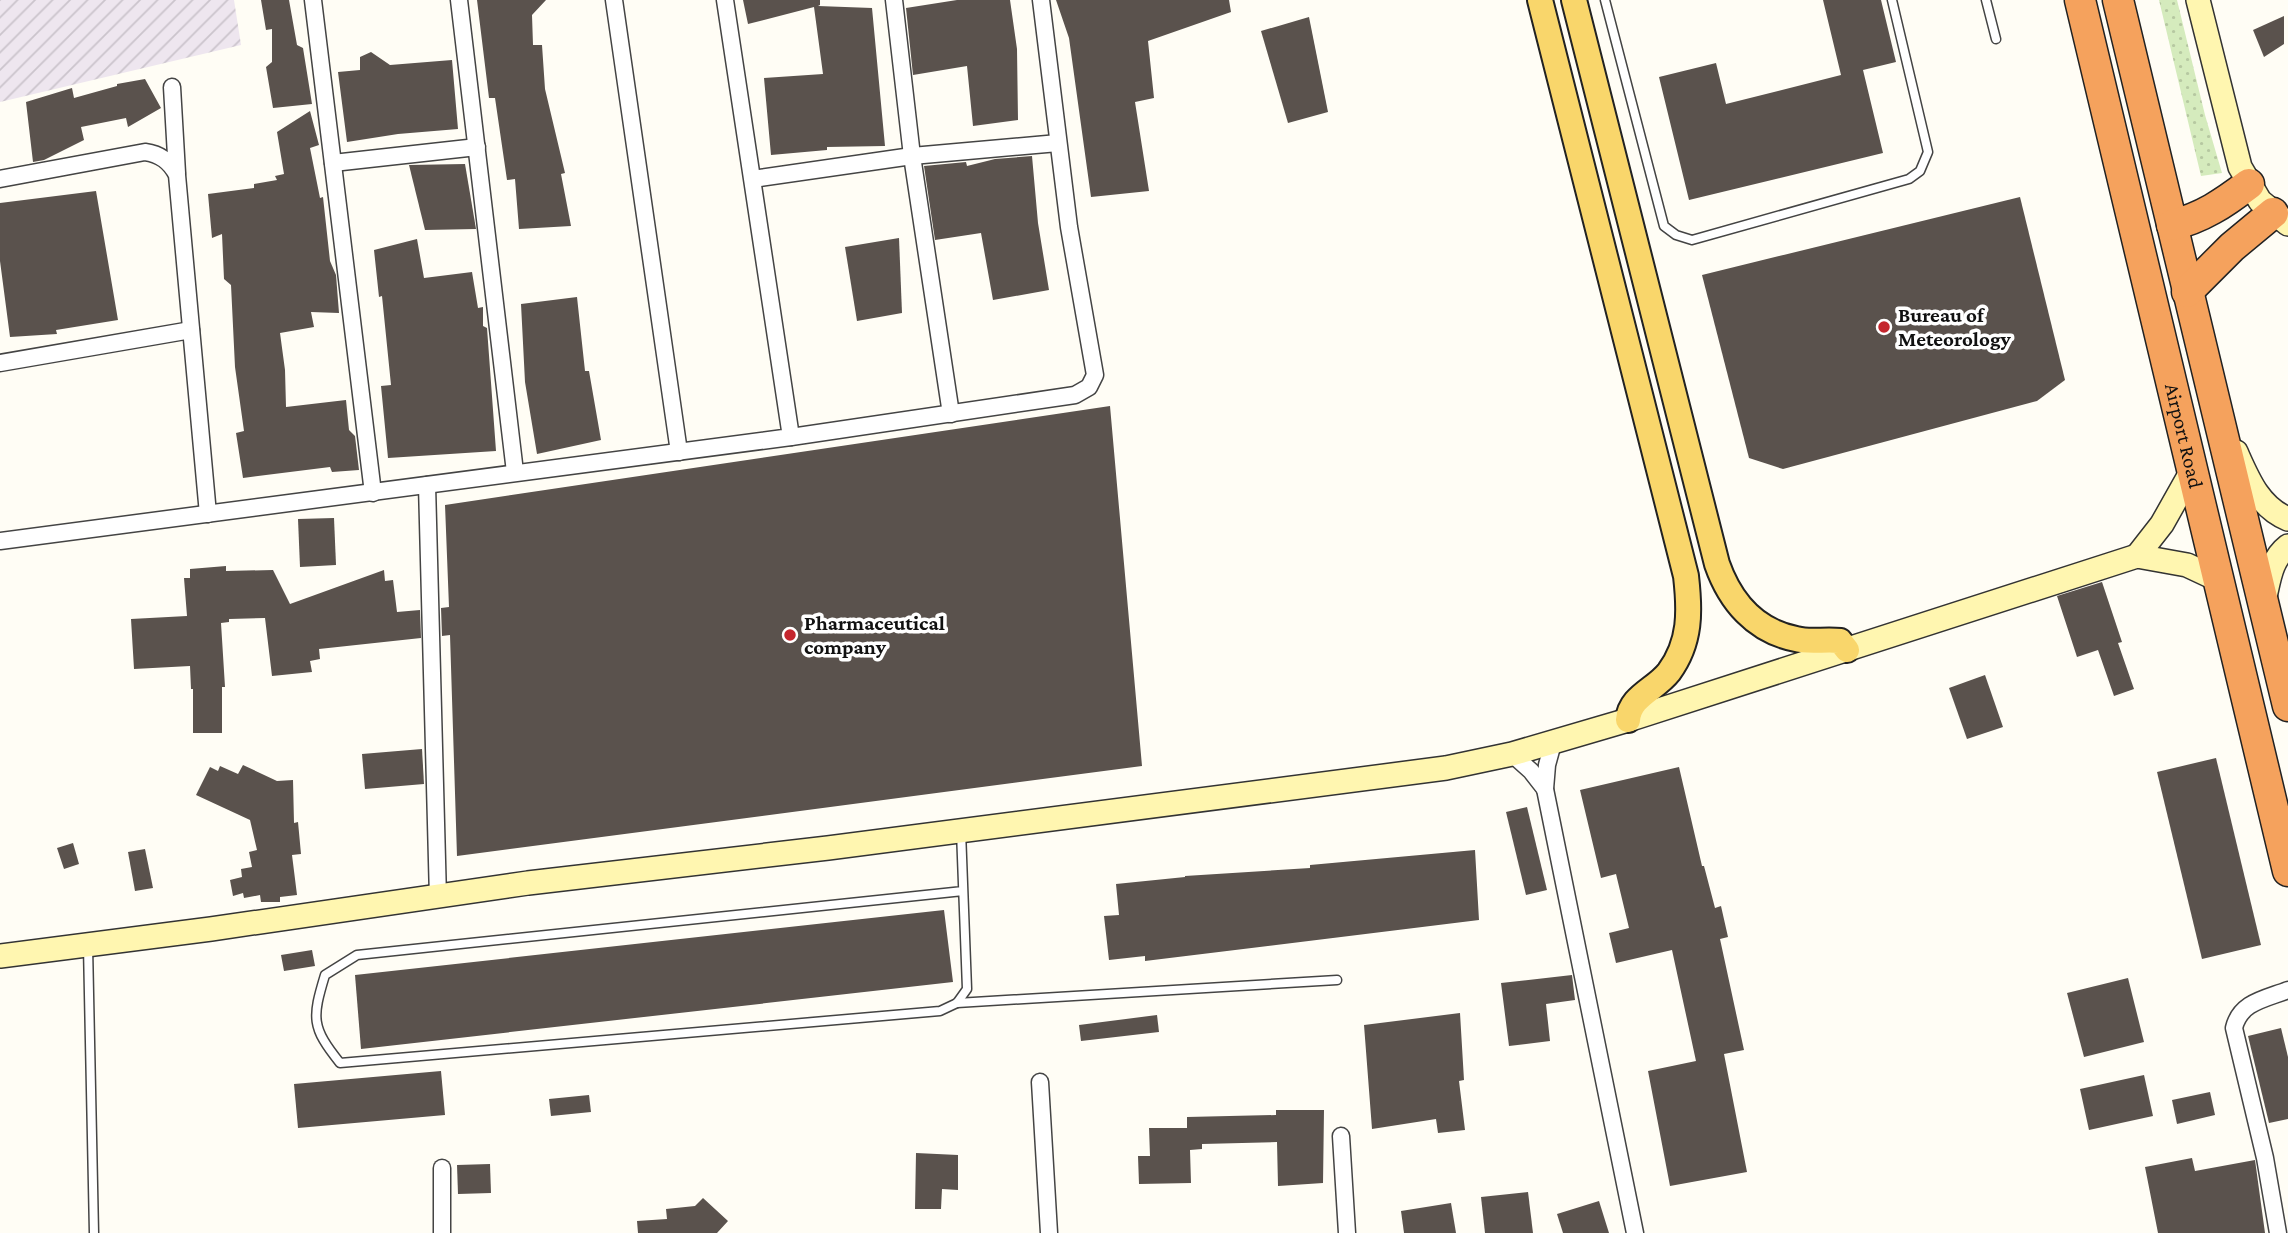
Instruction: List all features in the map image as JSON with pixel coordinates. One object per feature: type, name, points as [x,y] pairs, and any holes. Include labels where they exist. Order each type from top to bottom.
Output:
[{"type":"highway","name":"Airport Road","points":[[2080,0],[2288,871]]},
{"type":"highway","name":"Airport Road","points":[[2118,0],[2288,706]]},
{"type":"highway","points":[[2172,225],[2215,209],[2249,184]]},
{"type":"highway","points":[[2187,292],[2232,247],[2280,218]]},
{"type":"main road","points":[[1540,0],[1679,549],[1688,596],[1690,616],[1679,656],[1668,673],[1631,705],[1628,720]]},
{"type":"main road","points":[[1574,0],[1717,564],[1725,586],[1738,605],[1754,621],[1775,633],[1796,640],[1840,641],[1847,650]]},
{"type":"street","points":[[313,0],[373,493]]},
{"type":"street","points":[[459,0],[515,472]]},
{"type":"street","points":[[614,0],[679,452]]},
{"type":"street","points":[[725,0],[791,437]]},
{"type":"street","points":[[894,0],[912,156],[951,414]]},
{"type":"street","points":[[0,541],[791,437],[1076,395],[1089,387],[1095,375],[1069,227],[1041,0]]},
{"type":"street","points":[[2198,0],[2235,149],[2249,184],[2280,218]]},
{"type":"street","points":[[172,87],[177,175],[208,514]]},
{"type":"street","points":[[753,179],[912,156],[1058,143]]},
{"type":"street","points":[[333,163],[477,146]]},
{"type":"street","points":[[0,179],[145,152],[153,153],[168,162],[177,175]]},
{"type":"street","points":[[0,363],[191,330]]},
{"type":"street","points":[[2217,409],[2254,490],[2269,508],[2288,519]]},
{"type":"street","points":[[2137,556],[2162,524],[2193,469]]},
{"type":"street","points":[[427,485],[438,898]]},
{"type":"street","points":[[2264,605],[2272,565],[2288,546]]},
{"type":"street","points":[[0,956],[438,898],[528,883],[1405,775],[1553,743],[2137,556],[2187,565],[2219,580]]},
{"type":"street","points":[[1553,743],[1547,765],[1545,789],[1636,1233]]},
{"type":"street","points":[[1512,754],[1531,771],[1545,789]]},
{"type":"street","points":[[2278,1233],[2265,1158],[2234,1028],[2237,1015],[2247,1007],[2288,990]]},
{"type":"street","points":[[1040,1082],[1049,1233]]},
{"type":"street","points":[[1341,1136],[1347,1233]]},
{"type":"street","points":[[442,1168],[442,1233]]},
{"type":"lane","points":[[1605,0],[1664,226],[1692,240],[1909,179],[1920,171],[1928,152],[1892,0]]},
{"type":"lane","points":[[1986,0],[1996,39]]},
{"type":"lane","points":[[957,1003],[967,989],[961,831]]},
{"type":"lane","points":[[963,891],[357,955],[325,975],[315,1008],[320,1039],[340,1063],[940,1010],[957,1003],[1338,980]]},
{"type":"lane","points":[[88,946],[94,1233]]},
{"type":"shaded area","points":[[0,0],[234,0],[241,45],[0,102]]},
{"type":"green space","points":[[2159,0],[2177,0],[2222,173],[2201,176]]},
{"type":"building","points":[[261,0],[289,0],[297,45],[303,48],[312,104],[273,108],[266,67],[272,62],[272,29],[266,30]]},
{"type":"building","points":[[477,0],[546,0],[532,15],[533,45],[542,45],[545,89],[565,173],[561,174],[571,226],[519,229],[515,179],[507,180],[495,98],[489,98]]},
{"type":"building","points":[[743,0],[820,0],[818,6],[872,8],[885,146],[827,147],[827,150],[771,155],[764,78],[823,74],[814,7],[748,24]]},
{"type":"building","points":[[957,0],[1010,0],[1017,49],[1018,120],[973,126],[967,66],[913,75],[906,8]]},
{"type":"building","points":[[1056,0],[1229,0],[1231,12],[1148,41],[1154,98],[1135,102],[1149,191],[1091,197],[1069,38]]},
{"type":"building","points":[[1823,0],[1881,0],[1896,62],[1863,70],[1883,153],[1689,200],[1659,77],[1716,63],[1726,104],[1841,75]]},
{"type":"building","points":[[2284,16],[2284,44],[2264,57],[2253,30]]},
{"type":"building","points":[[1309,17],[1328,112],[1288,123],[1261,31]]},
{"type":"building","points":[[371,52],[390,65],[452,60],[458,129],[347,142],[338,72],[360,70],[360,57]]},
{"type":"building","points":[[145,79],[161,108],[128,127],[126,118],[81,127],[84,140],[44,160],[33,162],[26,102],[72,88],[74,98],[117,84]]},
{"type":"building","points":[[310,111],[319,145],[310,148],[320,198],[323,197],[330,261],[336,275],[339,313],[311,312],[314,327],[280,333],[286,407],[346,400],[349,430],[355,436],[359,470],[332,472],[330,467],[243,478],[236,433],[244,431],[235,367],[231,285],[224,279],[222,234],[212,238],[208,194],[254,188],[254,184],[277,180],[275,176],[284,174],[277,132]]},
{"type":"building","points":[[1032,156],[1038,223],[1049,290],[993,300],[981,233],[935,240],[924,166],[966,162],[967,166],[995,159]]},
{"type":"building","points":[[465,164],[476,229],[425,230],[409,165]]},
{"type":"building","points":[[96,191],[118,320],[56,330],[57,334],[10,337],[0,261],[0,203]]},
{"type":"building","name":"Bureau of Meteorology","points":[[2020,197],[2065,380],[2037,401],[1783,469],[1749,458],[1702,275]]},
{"type":"building","points":[[899,238],[902,313],[857,321],[845,247]]},
{"type":"building","points":[[417,239],[424,278],[472,272],[478,308],[483,307],[483,326],[487,328],[496,451],[388,458],[381,386],[391,385],[382,296],[379,297],[374,250]]},
{"type":"building","points":[[577,297],[585,371],[589,371],[601,440],[537,454],[525,382],[521,304]]},
{"type":"building","name":"Pharmaceutical company","points":[[1110,406],[1142,766],[457,856],[450,635],[442,636],[441,608],[449,607],[445,505]]},
{"type":"building","points":[[334,518],[336,565],[300,567],[298,519]]},
{"type":"building","points":[[226,566],[226,571],[273,570],[290,604],[384,570],[385,581],[393,580],[397,612],[420,610],[421,638],[319,649],[320,659],[310,661],[312,672],[272,676],[265,618],[229,619],[229,622],[221,623],[225,687],[222,687],[222,733],[193,733],[190,666],[134,669],[131,619],[187,616],[184,578],[190,578],[190,569]]},
{"type":"building","points":[[2102,582],[2122,642],[2118,643],[2134,689],[2114,696],[2098,650],[2077,657],[2057,596]]},
{"type":"building","points":[[1985,675],[2003,727],[1967,739],[1949,688]]},
{"type":"building","points":[[422,749],[424,784],[365,789],[362,754]]},
{"type":"building","points":[[2216,758],[2261,945],[2202,959],[2157,772]]},
{"type":"building","points":[[243,765],[277,781],[293,780],[294,823],[298,822],[301,854],[292,855],[297,895],[280,897],[280,902],[261,902],[260,895],[244,898],[243,893],[233,896],[230,880],[242,877],[241,869],[252,867],[249,852],[257,850],[250,820],[196,795],[210,767],[218,771],[220,766],[238,774]]},
{"type":"building","points":[[1679,767],[1702,866],[1715,908],[1721,906],[1728,937],[1720,939],[1744,1050],[1724,1054],[1747,1172],[1670,1186],[1648,1071],[1696,1061],[1672,950],[1616,963],[1609,933],[1629,928],[1616,874],[1601,878],[1580,790]]},
{"type":"building","points":[[1527,807],[1547,890],[1526,895],[1506,812]]},
{"type":"building","points":[[73,843],[79,864],[64,869],[57,848]]},
{"type":"building","points":[[145,849],[153,888],[135,891],[128,852]]},
{"type":"building","points":[[1475,850],[1479,920],[1145,961],[1145,956],[1109,960],[1104,916],[1119,915],[1116,884],[1185,876],[1310,868],[1310,865]]},
{"type":"building","points":[[944,910],[953,982],[361,1049],[355,975]]},
{"type":"building","points":[[312,950],[315,966],[284,971],[281,955]]},
{"type":"building","points":[[1572,975],[1575,1000],[1546,1004],[1550,1041],[1509,1046],[1501,983]]},
{"type":"building","points":[[2128,978],[2144,1042],[2084,1057],[2067,993]]},
{"type":"building","points":[[1460,1013],[1464,1080],[1459,1081],[1465,1130],[1438,1133],[1436,1119],[1372,1129],[1364,1025]]},
{"type":"building","points":[[1157,1015],[1159,1032],[1081,1041],[1079,1025]]},
{"type":"building","points":[[2281,1028],[2288,1057],[2288,1119],[2269,1123],[2248,1036]]},
{"type":"building","points":[[441,1071],[445,1115],[298,1128],[294,1084]]},
{"type":"building","points":[[2144,1075],[2153,1116],[2089,1130],[2080,1089]]},
{"type":"building","points":[[2210,1092],[2215,1115],[2177,1124],[2172,1100]]},
{"type":"building","points":[[589,1095],[591,1112],[551,1116],[549,1099]]},
{"type":"building","points":[[1276,1110],[1324,1110],[1323,1183],[1278,1186],[1277,1142],[1202,1144],[1202,1149],[1190,1150],[1191,1183],[1139,1184],[1138,1156],[1150,1156],[1149,1128],[1187,1128],[1187,1117],[1276,1115]]},
{"type":"building","points":[[916,1153],[958,1155],[958,1190],[942,1189],[941,1209],[915,1209]]},
{"type":"building","points":[[2192,1158],[2195,1171],[2255,1160],[2265,1233],[2158,1233],[2145,1167]]},
{"type":"building","points":[[490,1164],[491,1193],[458,1194],[457,1165]]},
{"type":"building","points":[[1528,1192],[1533,1233],[1485,1233],[1481,1197]]},
{"type":"building","points":[[703,1198],[728,1221],[717,1233],[638,1233],[637,1221],[667,1219],[666,1209],[695,1206]]},
{"type":"building","points":[[1599,1201],[1609,1233],[1563,1233],[1557,1214]]},
{"type":"building","points":[[1451,1203],[1456,1233],[1404,1233],[1401,1211]]},
{"type":"place","name":"Bureau of Meteorology","points":[[1884,327]]},
{"type":"place","name":"Pharmaceutical company","points":[[790,635]]}]
